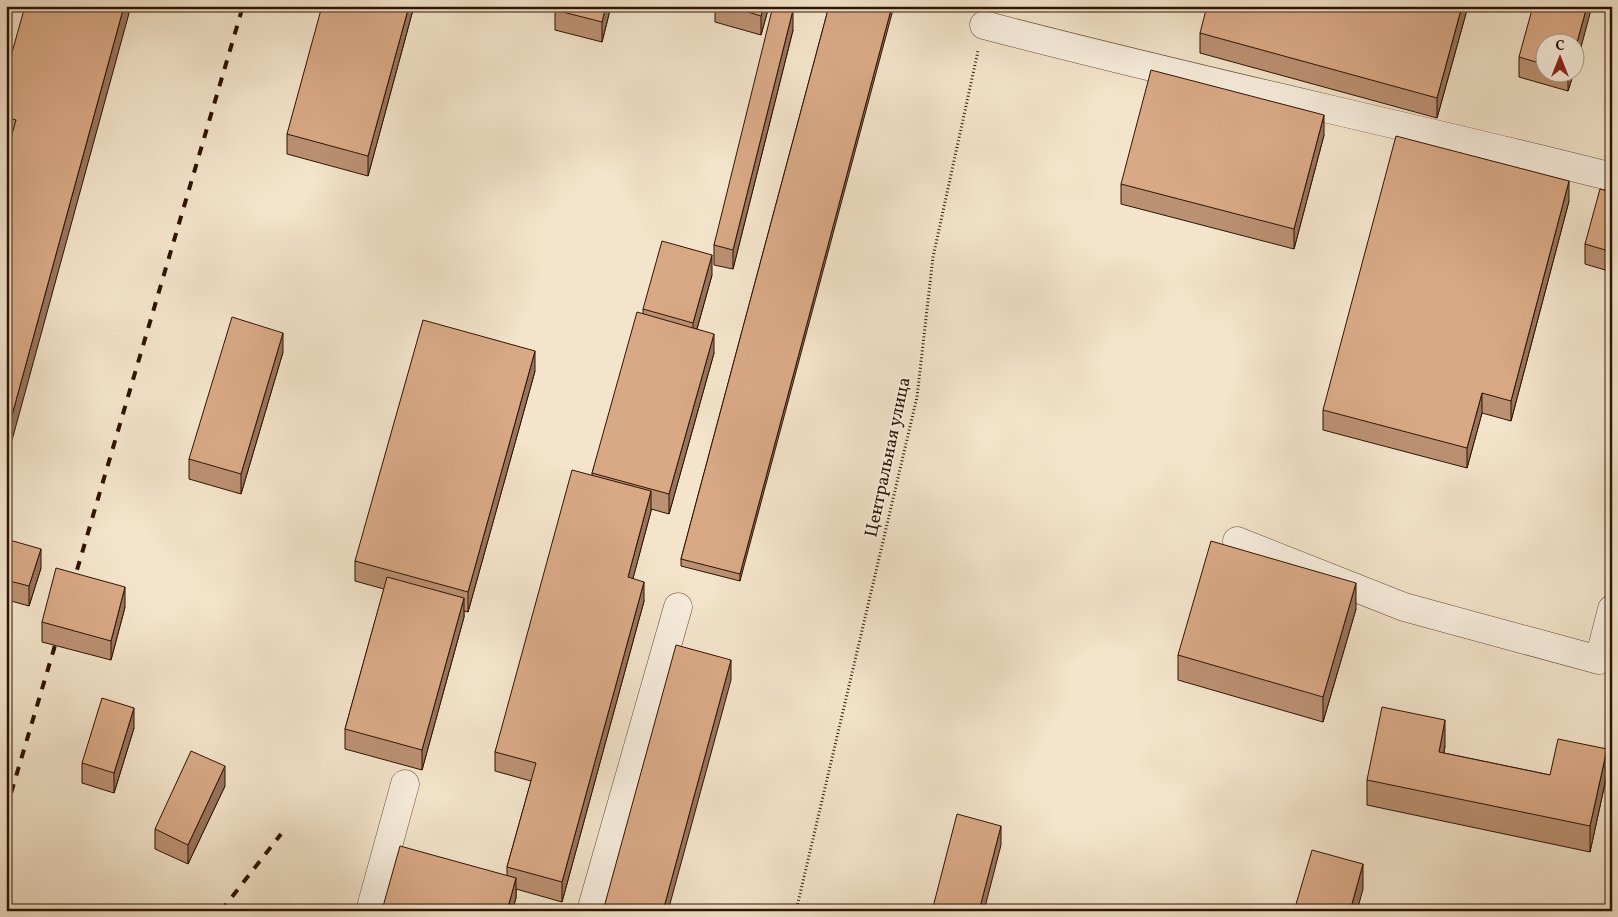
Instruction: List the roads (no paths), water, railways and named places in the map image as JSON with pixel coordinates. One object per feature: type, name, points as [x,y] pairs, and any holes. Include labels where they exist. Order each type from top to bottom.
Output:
[{"type":"lane","points":[[984,25],[1106,57],[1462,139],[1612,178]]},
{"type":"lane","points":[[1237,541],[1404,607],[1599,660],[1612,609]]},
{"type":"lane","points":[[591,911],[678,607]]},
{"type":"lane","points":[[370,911],[405,784]]},
{"type":"railway","points":[[72,587],[243,6]]},
{"type":"railway","points":[[6,810],[59,632]]},
{"type":"railway","points":[[221,911],[281,834]]}]
